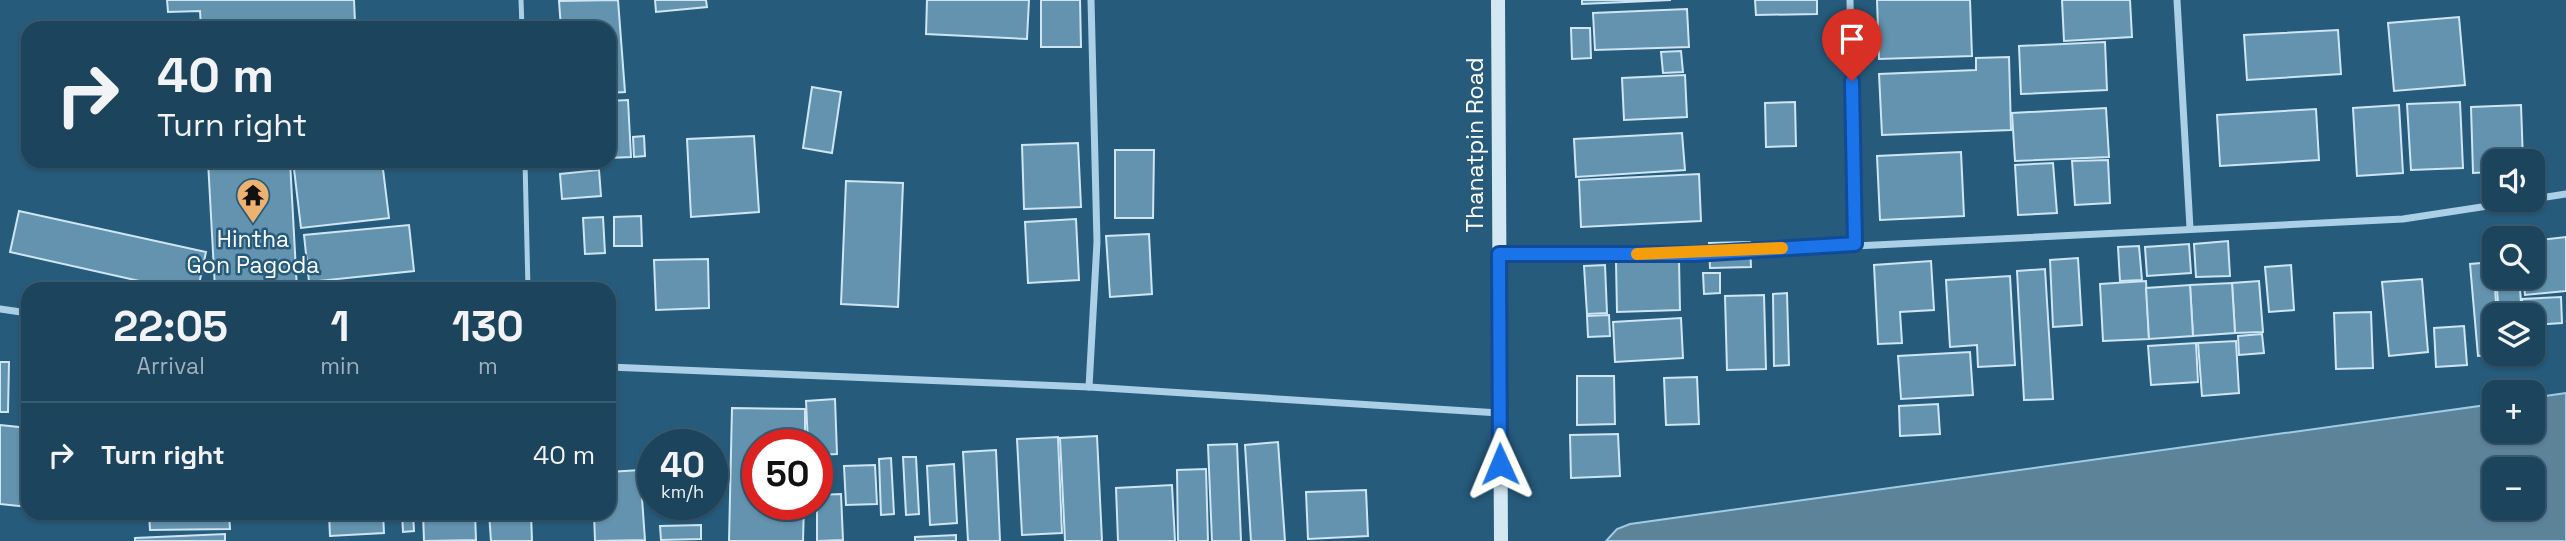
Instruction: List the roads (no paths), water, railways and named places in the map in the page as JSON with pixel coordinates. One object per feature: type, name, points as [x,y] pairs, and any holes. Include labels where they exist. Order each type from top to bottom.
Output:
[{"type":"main road","name":"Thanatpin Road","points":[[1498,0],[1501,541]]},
{"type":"street","points":[[1089,387],[1097,242],[1091,0]]},
{"type":"street","points":[[1850,0],[1855,244]]},
{"type":"street","points":[[2177,0],[2190,228]]},
{"type":"street","points":[[1499,254],[1694,254],[2403,219],[2566,194]]},
{"type":"street","points":[[0,309],[21,312]]},
{"type":"street","points":[[616,367],[1089,387],[1499,413]]},
{"type":"lane","points":[[521,0],[522,21]]},
{"type":"lane","points":[[525,168],[528,282]]},
{"type":"water","points":[[2566,393],[2566,541],[1606,541],[1617,529],[1630,524],[2482,406],[2482,443],[2545,443],[2545,396]]},
{"type":"place","name":"Hintha Gon Pagoda","points":[[253,225]]}]
